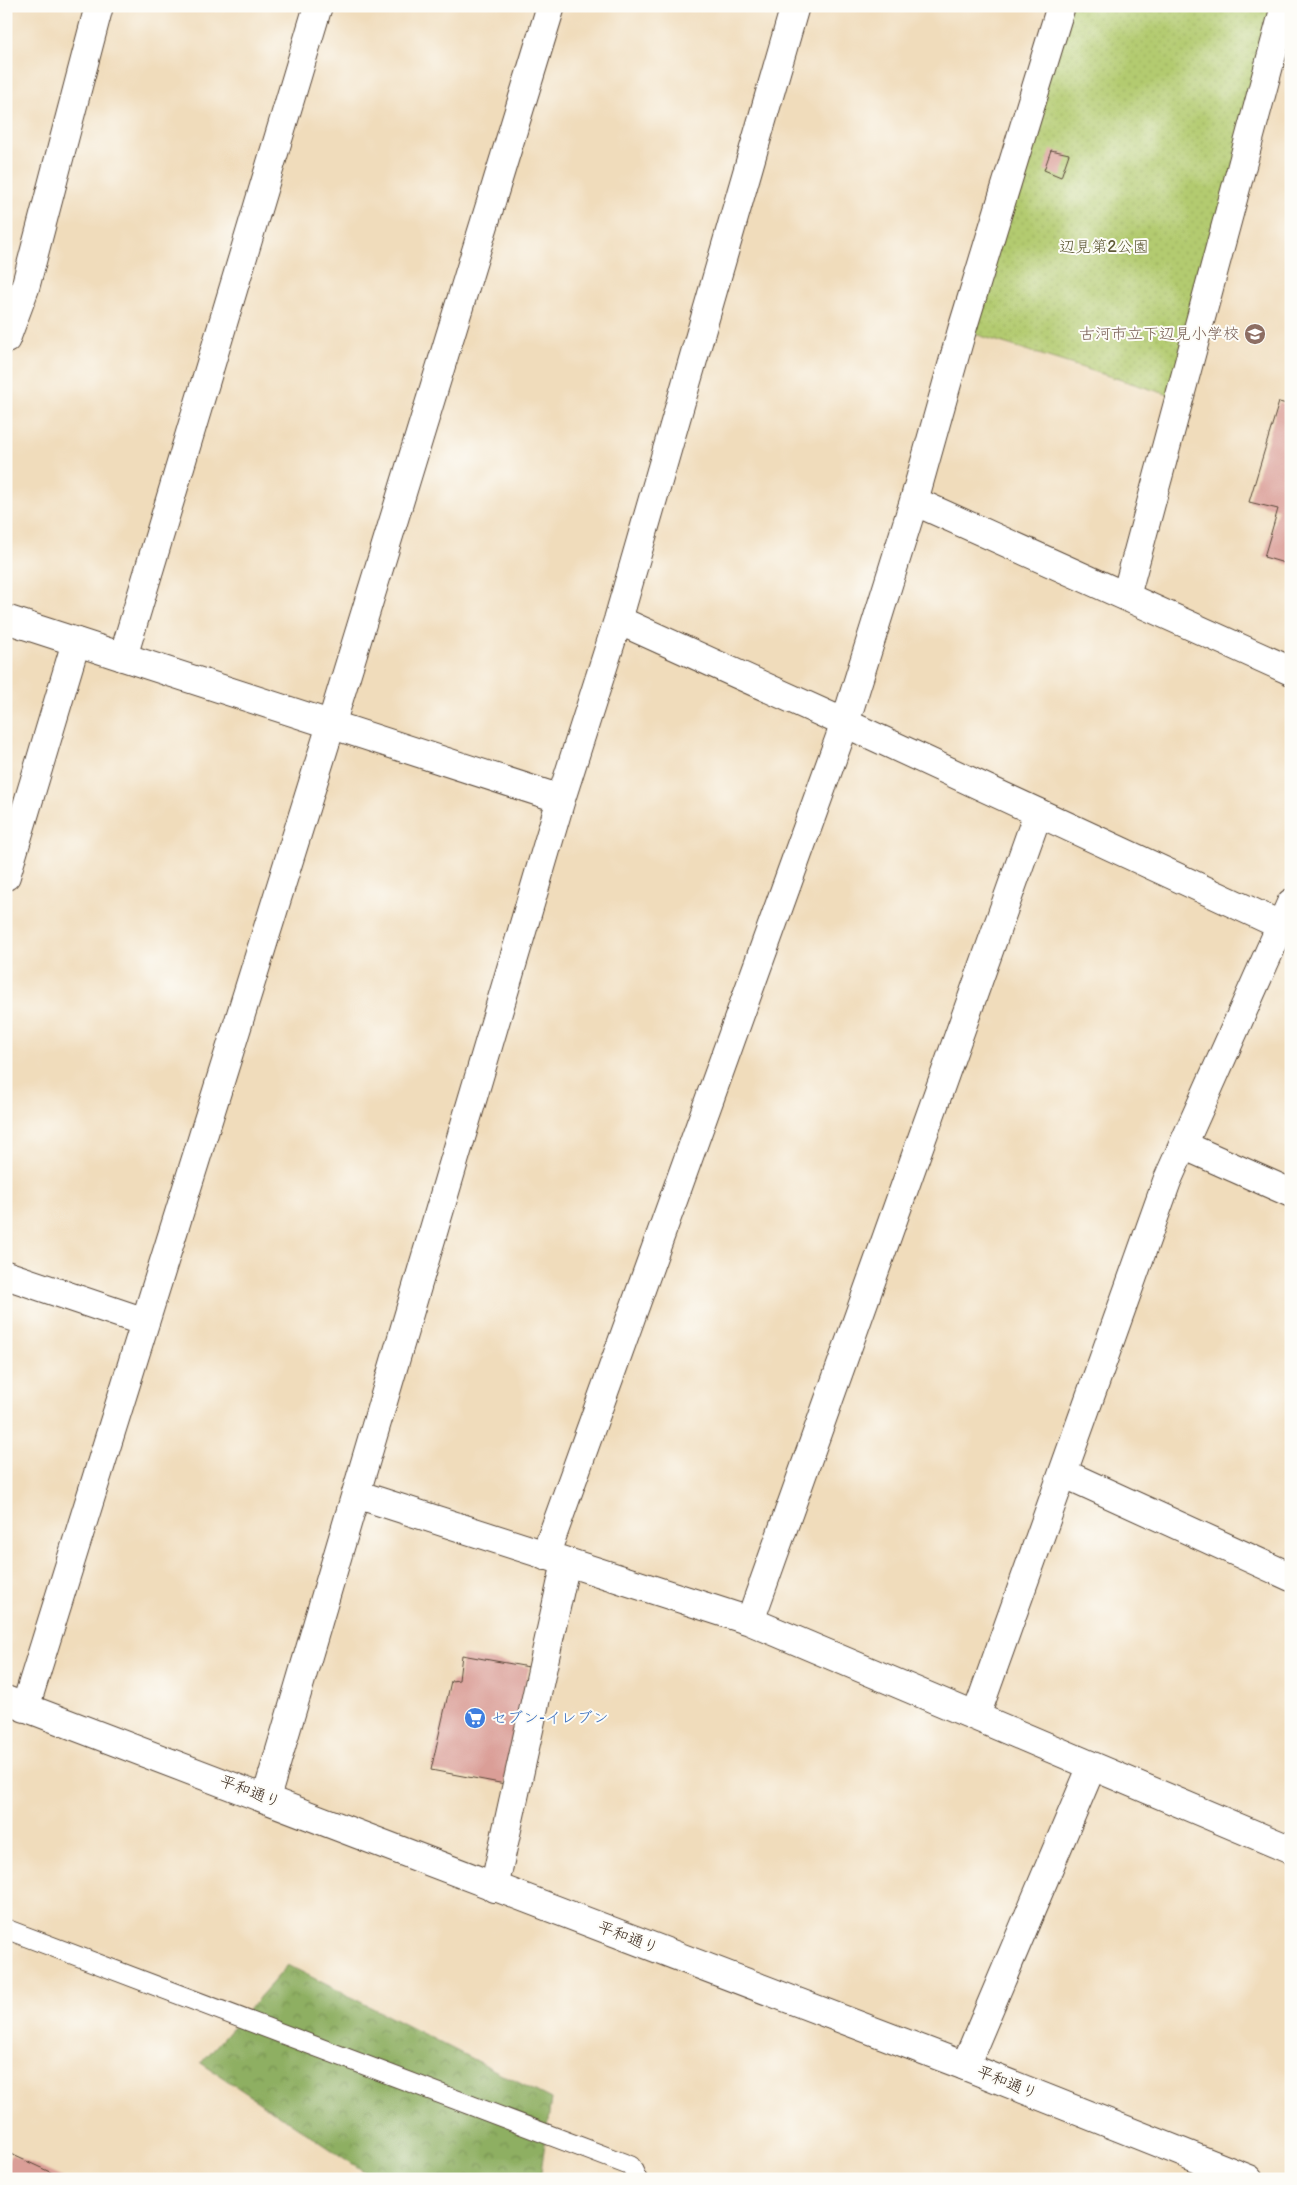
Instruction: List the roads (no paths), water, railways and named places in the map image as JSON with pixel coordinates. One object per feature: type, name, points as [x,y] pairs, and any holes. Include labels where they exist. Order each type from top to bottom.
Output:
[{"type":"street","points":[[6,340],[25,288],[99,6]]},
{"type":"street","points":[[123,657],[318,6]]},
{"type":"street","points":[[16,1704],[145,1322],[331,725],[550,6]]},
{"type":"street","points":[[266,1798],[561,799],[618,620],[795,6]]},
{"type":"street","points":[[494,1888],[556,1559],[845,724],[914,501],[962,330],[1061,6]]},
{"type":"street","points":[[1126,596],[1285,6]]},
{"type":"street","points":[[914,501],[1291,671]]},
{"type":"street","points":[[6,619],[561,799]]},
{"type":"street","points":[[618,620],[1038,813],[1287,919],[1167,1181],[976,1716]]},
{"type":"street","points":[[8,868],[76,642]]},
{"type":"street","points":[[750,1621],[1038,813]]},
{"type":"street","points":[[1183,1145],[1291,1193]]},
{"type":"street","points":[[6,1275],[145,1322]]},
{"type":"street","points":[[1063,1473],[1291,1577]]},
{"type":"street","points":[[356,1494],[750,1621],[1291,1850]]},
{"type":"street","name":"平和通り","points":[[16,1704],[266,1798],[494,1888],[965,2066],[1249,2179]]},
{"type":"street","points":[[965,2066],[1092,1766]]},
{"type":"lane","points":[[6,1929],[631,2166],[637,2179]]},
{"type":"place","name":"古河市立下辺見小学校","points":[[1255,334]]},
{"type":"place","name":"セブン-イレブン","points":[[475,1718]]},
{"type":"park label","name":"辺見第2公園","points":[[1104,247]]}]
